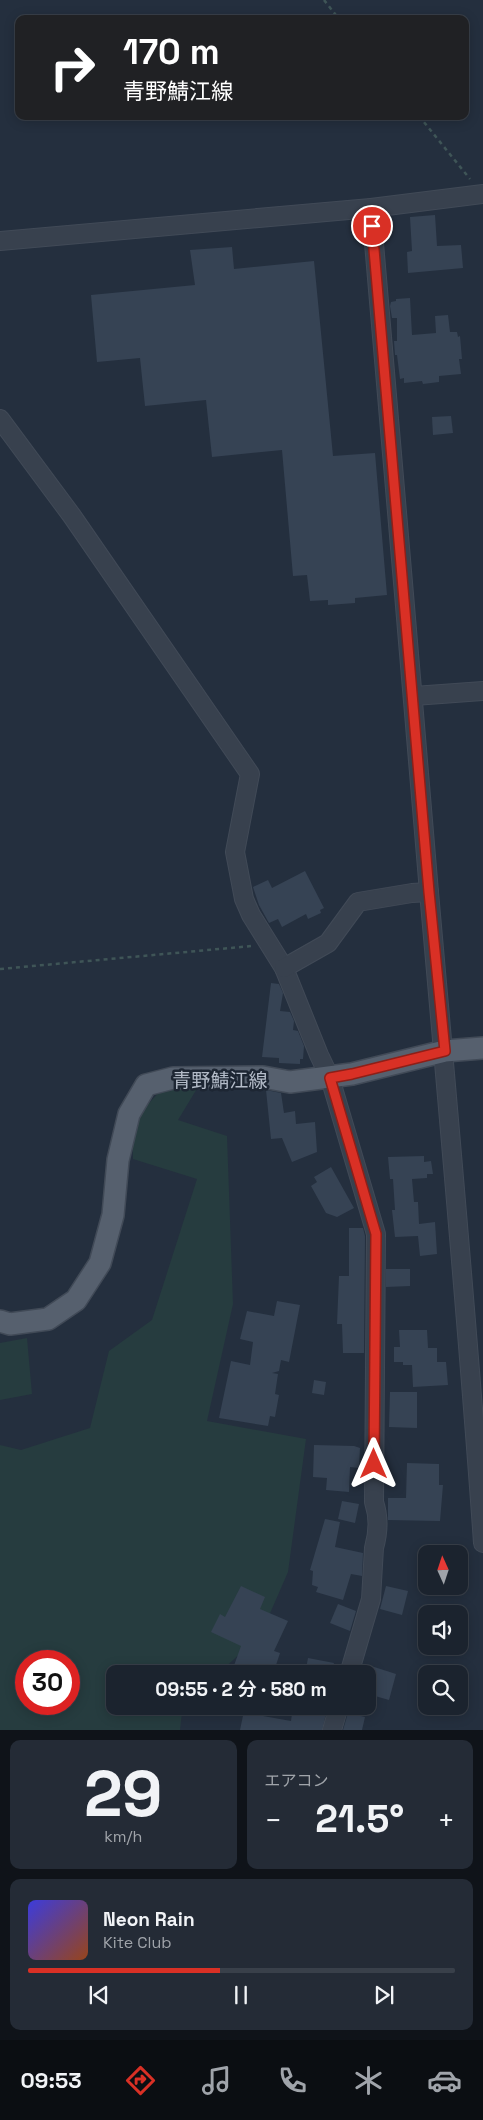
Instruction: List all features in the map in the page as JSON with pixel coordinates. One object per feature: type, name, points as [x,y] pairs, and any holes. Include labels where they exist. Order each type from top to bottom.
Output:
[{"type":"main road","name":"青野鯖江線","points":[[0,1321],[10,1324],[48,1319],[76,1300],[100,1263],[113,1215],[118,1160],[129,1114],[146,1085],[173,1078],[263,1077],[290,1082],[330,1078],[445,1051],[483,1048]]},
{"type":"street","points":[[0,240],[371,208],[482,194]]},
{"type":"street","points":[[371,208],[414,696],[429,892],[445,1051],[483,1543]]},
{"type":"street","points":[[0,420],[72,516],[250,774],[235,852],[244,899],[261,945],[284,968],[330,1078],[376,1234],[374,1502],[377,1513],[376,1541],[371,1598],[352,1665]]},
{"type":"street","points":[[414,696],[483,691]]},
{"type":"street","points":[[284,968],[328,943],[358,902],[429,892]]},
{"type":"street","points":[[332,1730],[336,1715]]},
{"type":"path","points":[[324,0],[336,15]]},
{"type":"path","points":[[422,120],[482,194]]},
{"type":"path","points":[[0,969],[261,945]]},
{"type":"green space","points":[[198,1087],[178,1120],[227,1136],[233,1304],[207,1421],[306,1439],[288,1572],[261,1634],[228,1665],[106,1665],[106,1715],[182,1715],[180,1730],[0,1730],[0,1445],[21,1450],[90,1428],[109,1351],[152,1320],[197,1179],[133,1159],[132,1122],[161,1090]]},
{"type":"green space","points":[[27,1338],[32,1394],[0,1400],[0,1343]]},
{"type":"building","points":[[435,215],[437,246],[461,245],[463,268],[408,273],[407,252],[412,251],[410,217]]},
{"type":"building","points":[[232,247],[234,269],[314,261],[333,456],[375,453],[387,595],[355,598],[355,603],[328,605],[328,600],[310,601],[307,575],[293,576],[282,450],[212,457],[206,400],[145,406],[140,358],[97,362],[91,295],[195,285],[190,250]]},
{"type":"building","points":[[410,298],[412,335],[436,333],[435,316],[448,315],[450,332],[457,332],[458,337],[460,336],[462,359],[459,359],[461,374],[439,376],[439,382],[423,384],[422,381],[404,383],[404,378],[400,379],[394,341],[397,341],[397,318],[392,318],[390,306],[391,302],[396,301],[396,299]]},
{"type":"building","points":[[451,416],[453,433],[433,435],[432,417]]},
{"type":"building","points":[[305,871],[324,908],[320,910],[321,913],[308,919],[306,914],[282,927],[278,919],[269,923],[259,905],[253,887],[268,880],[272,888]]},
{"type":"building","points":[[271,983],[279,984],[283,993],[280,1011],[290,1012],[294,1021],[293,1030],[298,1031],[304,1046],[303,1059],[300,1059],[300,1064],[279,1063],[279,1058],[262,1057]]},
{"type":"building","points":[[266,1090],[281,1093],[284,1113],[295,1111],[296,1124],[315,1122],[317,1152],[292,1162],[282,1138],[271,1139]]},
{"type":"building","points":[[424,1156],[424,1162],[431,1161],[433,1174],[427,1174],[427,1178],[412,1179],[414,1202],[418,1202],[419,1224],[435,1222],[437,1254],[420,1256],[418,1236],[395,1237],[392,1210],[395,1210],[393,1179],[390,1179],[388,1157]]},
{"type":"building","points":[[331,1167],[354,1208],[337,1217],[326,1213],[311,1186],[317,1182],[314,1177]]},
{"type":"building","points":[[349,1228],[363,1228],[365,1236],[364,1353],[343,1353],[342,1324],[337,1324],[339,1276],[349,1276]]},
{"type":"building","points":[[386,1269],[410,1269],[410,1286],[386,1287]]},
{"type":"building","points":[[277,1301],[300,1305],[289,1362],[281,1360],[279,1371],[272,1373],[278,1374],[275,1394],[279,1395],[275,1417],[270,1416],[268,1426],[219,1418],[231,1361],[250,1365],[253,1342],[240,1339],[247,1311],[274,1316]]},
{"type":"building","points":[[399,1330],[427,1330],[428,1348],[437,1348],[437,1362],[446,1362],[448,1385],[413,1387],[412,1365],[394,1362],[394,1347],[400,1347]]},
{"type":"building","points":[[314,1380],[326,1382],[324,1395],[312,1393]]},
{"type":"building","points":[[390,1392],[417,1392],[417,1428],[389,1427]]},
{"type":"building","points":[[314,1445],[354,1446],[360,1448],[359,1468],[350,1467],[349,1492],[326,1490],[327,1478],[313,1477]]},
{"type":"building","points":[[407,1463],[439,1464],[439,1485],[443,1485],[440,1521],[388,1520],[388,1498],[406,1498]]},
{"type":"building","points":[[342,1501],[359,1504],[355,1523],[338,1519]]},
{"type":"building","points":[[325,1519],[340,1522],[335,1547],[363,1553],[362,1576],[351,1574],[343,1600],[316,1592],[318,1587],[312,1585],[313,1571],[310,1570]]},
{"type":"building","points":[[241,1586],[265,1597],[260,1609],[288,1621],[274,1651],[280,1653],[276,1665],[234,1665],[241,1646],[211,1632],[220,1614],[225,1617]]},
{"type":"building","points":[[386,1586],[408,1591],[402,1615],[380,1609]]},
{"type":"building","points":[[338,1604],[356,1611],[350,1631],[330,1623]]},
{"type":"building","points":[[308,1658],[334,1663],[333,1665],[307,1665]]},
{"type":"building","points":[[376,1668],[396,1674],[389,1700],[376,1696]]},
{"type":"building","points":[[243,1715],[263,1715],[291,1721],[292,1715],[326,1715],[322,1730],[240,1730]]},
{"type":"building","points":[[347,1715],[365,1717],[362,1730],[343,1730]]},
{"type":"route","points":[[372,226],[414,696],[429,892],[445,1051],[422,1058],[330,1078],[376,1234],[374,1464]]}]
